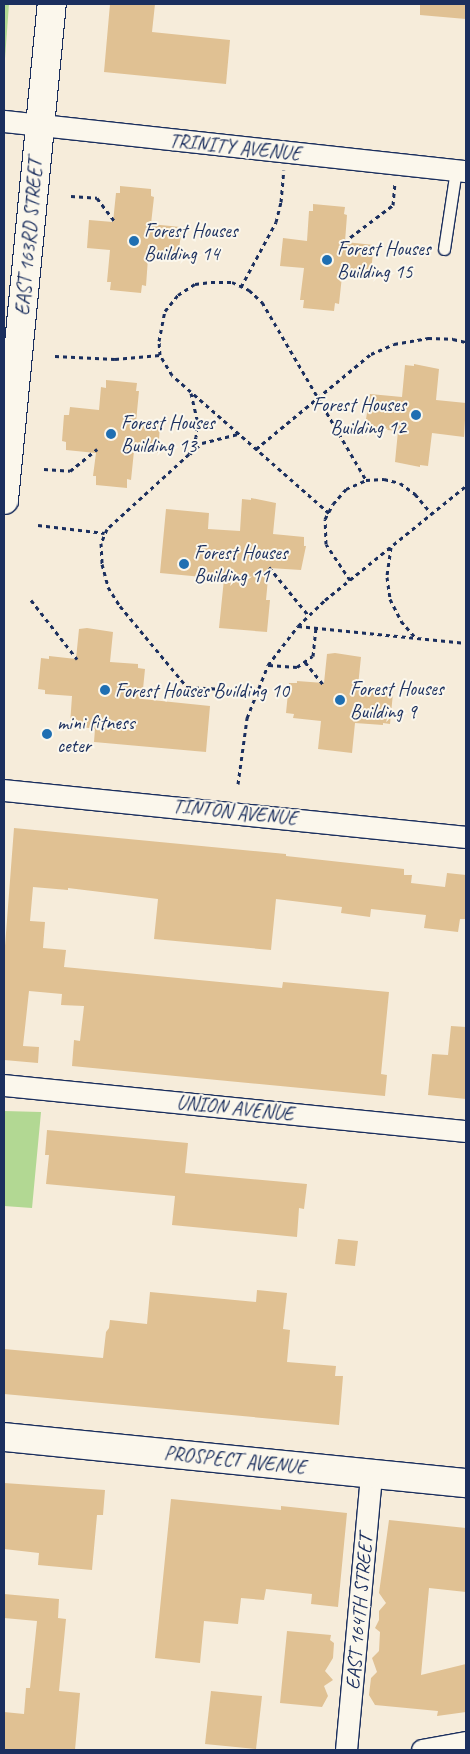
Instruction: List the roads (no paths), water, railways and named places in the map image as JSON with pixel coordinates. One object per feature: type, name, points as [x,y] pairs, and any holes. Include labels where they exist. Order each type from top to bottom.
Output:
[{"type":"main road","name":"EAST 163RD STREET","points":[[4,500],[52,4]]},
{"type":"main road","name":"PROSPECT AVENUE","points":[[4,1437],[466,1483]]},
{"type":"street","name":"TRINITY AVENUE","points":[[4,122],[461,170]]},
{"type":"street","name":"TINTON AVENUE","points":[[4,790],[466,837]]},
{"type":"street","name":"UNION AVENUE","points":[[4,1085],[466,1131]]},
{"type":"street","name":"EAST 164TH STREET","points":[[346,1750],[371,1474]]},
{"type":"street","points":[[422,1750],[466,1742]]},
{"type":"lane","points":[[444,249],[461,170]]},
{"type":"place","name":"Forest Houses Building 14","points":[[134,241]]},
{"type":"place","name":"Forest Houses Building 15","points":[[327,260]]},
{"type":"place","name":"Forest Houses Building 12","points":[[416,415]]},
{"type":"place","name":"Forest Houses Building 13","points":[[111,434]]},
{"type":"place","name":"Forest Houses Building 11","points":[[184,564]]},
{"type":"place","name":"Forest Houses Building 10","points":[[105,690]]},
{"type":"place","name":"Forest Houses Building 9","points":[[340,700]]},
{"type":"place","name":"mini fitness ceter","points":[[47,734]]}]
